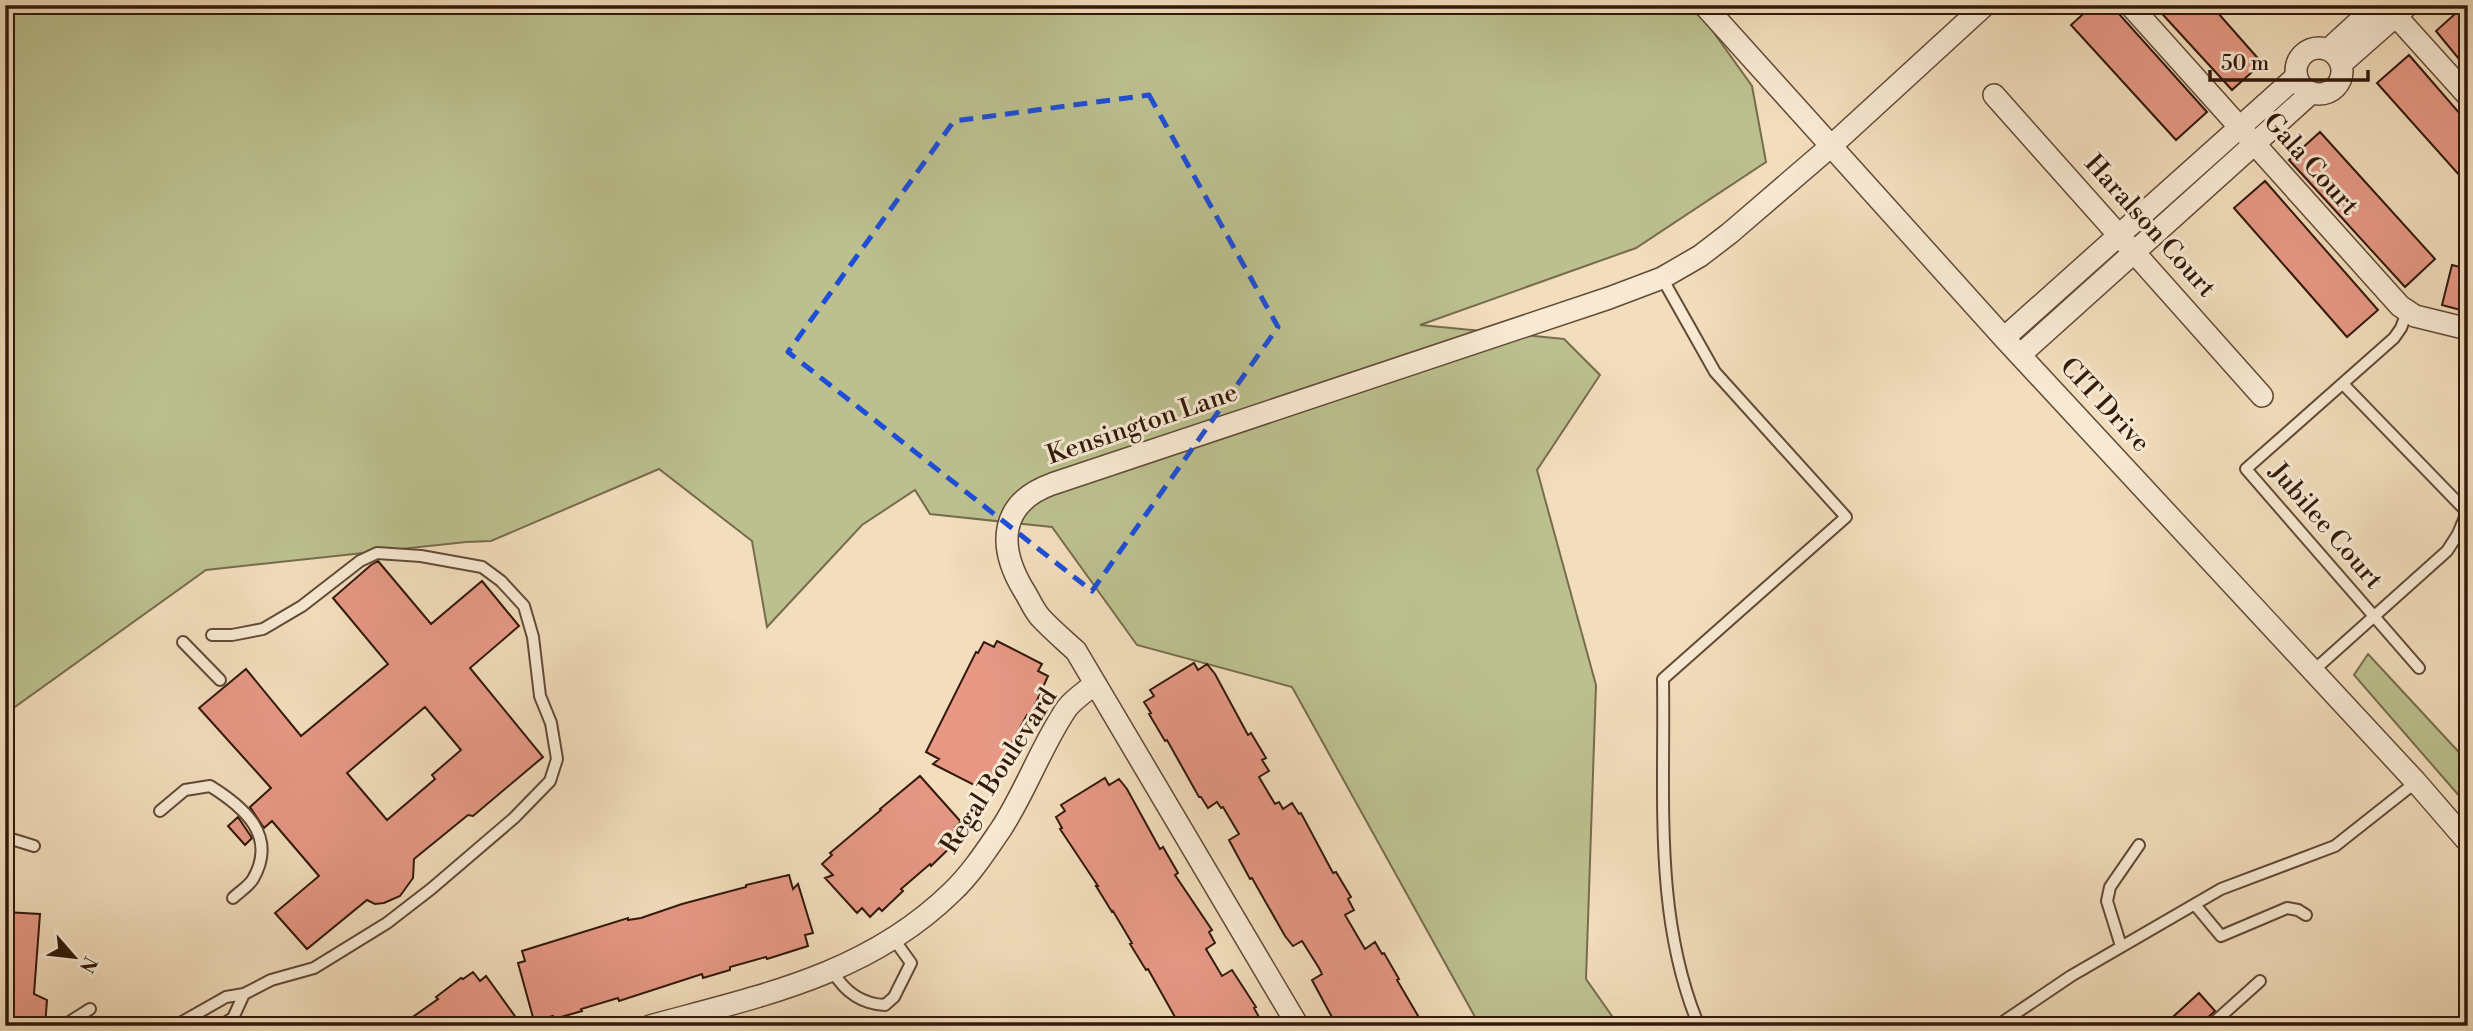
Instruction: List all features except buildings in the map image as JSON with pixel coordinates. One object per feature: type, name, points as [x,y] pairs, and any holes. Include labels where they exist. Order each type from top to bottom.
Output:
[{"type":"street","name":"CIT Drive","points":[[1704,5],[2004,338],[2314,671],[2468,842]]},
{"type":"street","name":"Kensington Lane","points":[[1298,1026],[1076,651],[1039,615],[1015,575],[1007,552],[1006,537],[1022,500],[1035,490],[1662,278],[1700,256],[1730,233],[1830,147],[1985,5]]},
{"type":"street","name":"Gala Court","points":[[2130,5],[2407,312]]},
{"type":"street","points":[[2335,57],[2392,8],[2468,96]]},
{"type":"street","points":[[2314,48],[2335,57],[2342,76],[2333,89],[2326,93],[2311,93],[2299,84],[2296,77],[2297,62],[2301,55],[2314,48]]},
{"type":"street","points":[[2004,338],[2296,77]]},
{"type":"street","points":[[2020,355],[2311,93]]},
{"type":"street","name":"Haralson Court","points":[[1994,95],[2262,396]]},
{"type":"street","points":[[2407,312],[2468,329]]},
{"type":"street","name":"Regal Boulevard","points":[[650,1026],[784,989],[832,972],[917,923],[954,891],[982,856],[1008,817],[1068,706],[1096,684]]},
{"type":"lane","points":[[1662,278],[1715,372],[1846,517],[1663,679],[1664,854],[1669,915],[1685,993],[1699,1026]]},
{"type":"lane","name":"Jubilee Court","points":[[2407,312],[2394,338],[2246,468],[2420,668]]},
{"type":"lane","name":"Jubilee Court","points":[[2314,671],[2447,551],[2458,534],[2467,511],[2343,384]]},
{"type":"lane","points":[[175,1026],[226,997],[244,994],[271,980],[314,968],[387,923],[514,818],[550,781],[557,759],[551,723],[540,696],[534,637],[524,607],[501,581],[482,567],[421,556],[377,553],[360,561],[302,606],[263,629],[232,635],[212,635]]},
{"type":"lane","points":[[183,642],[220,680]]},
{"type":"lane","points":[[2002,1024],[2121,946],[2196,906],[2221,889],[2335,846],[2416,782]]},
{"type":"lane","points":[[160,811],[185,790],[210,786],[246,812],[259,834],[262,854],[252,880],[233,898]]},
{"type":"lane","points":[[5,837],[34,846]]},
{"type":"lane","points":[[2121,946],[2107,901],[2110,887],[2138,845]]},
{"type":"lane","points":[[2196,906],[2221,936],[2287,908],[2306,915]]},
{"type":"lane","points":[[832,972],[841,987],[870,1004],[885,1005],[894,997],[911,963],[894,938]]},
{"type":"lane","points":[[2210,1026],[2260,981]]},
{"type":"lane","points":[[220,1026],[233,1018],[244,994]]},
{"type":"lane","points":[[63,1026],[90,1009]]},
{"type":"highlighted area","points":[[1149,95],[1278,327],[1092,591],[788,352],[954,121]]},
{"type":"green space","points":[[5,5],[1694,5],[1752,86],[1766,162],[1636,248],[1420,325],[1564,339],[1600,375],[1537,470],[1596,685],[1586,979],[1619,1026],[1480,1026],[1292,687],[1137,645],[1052,527],[930,514],[915,490],[862,525],[767,627],[752,541],[659,469],[491,541],[206,570],[5,714]]},
{"type":"green space","points":[[2368,654],[2468,762],[2468,806],[2354,675]]}]
